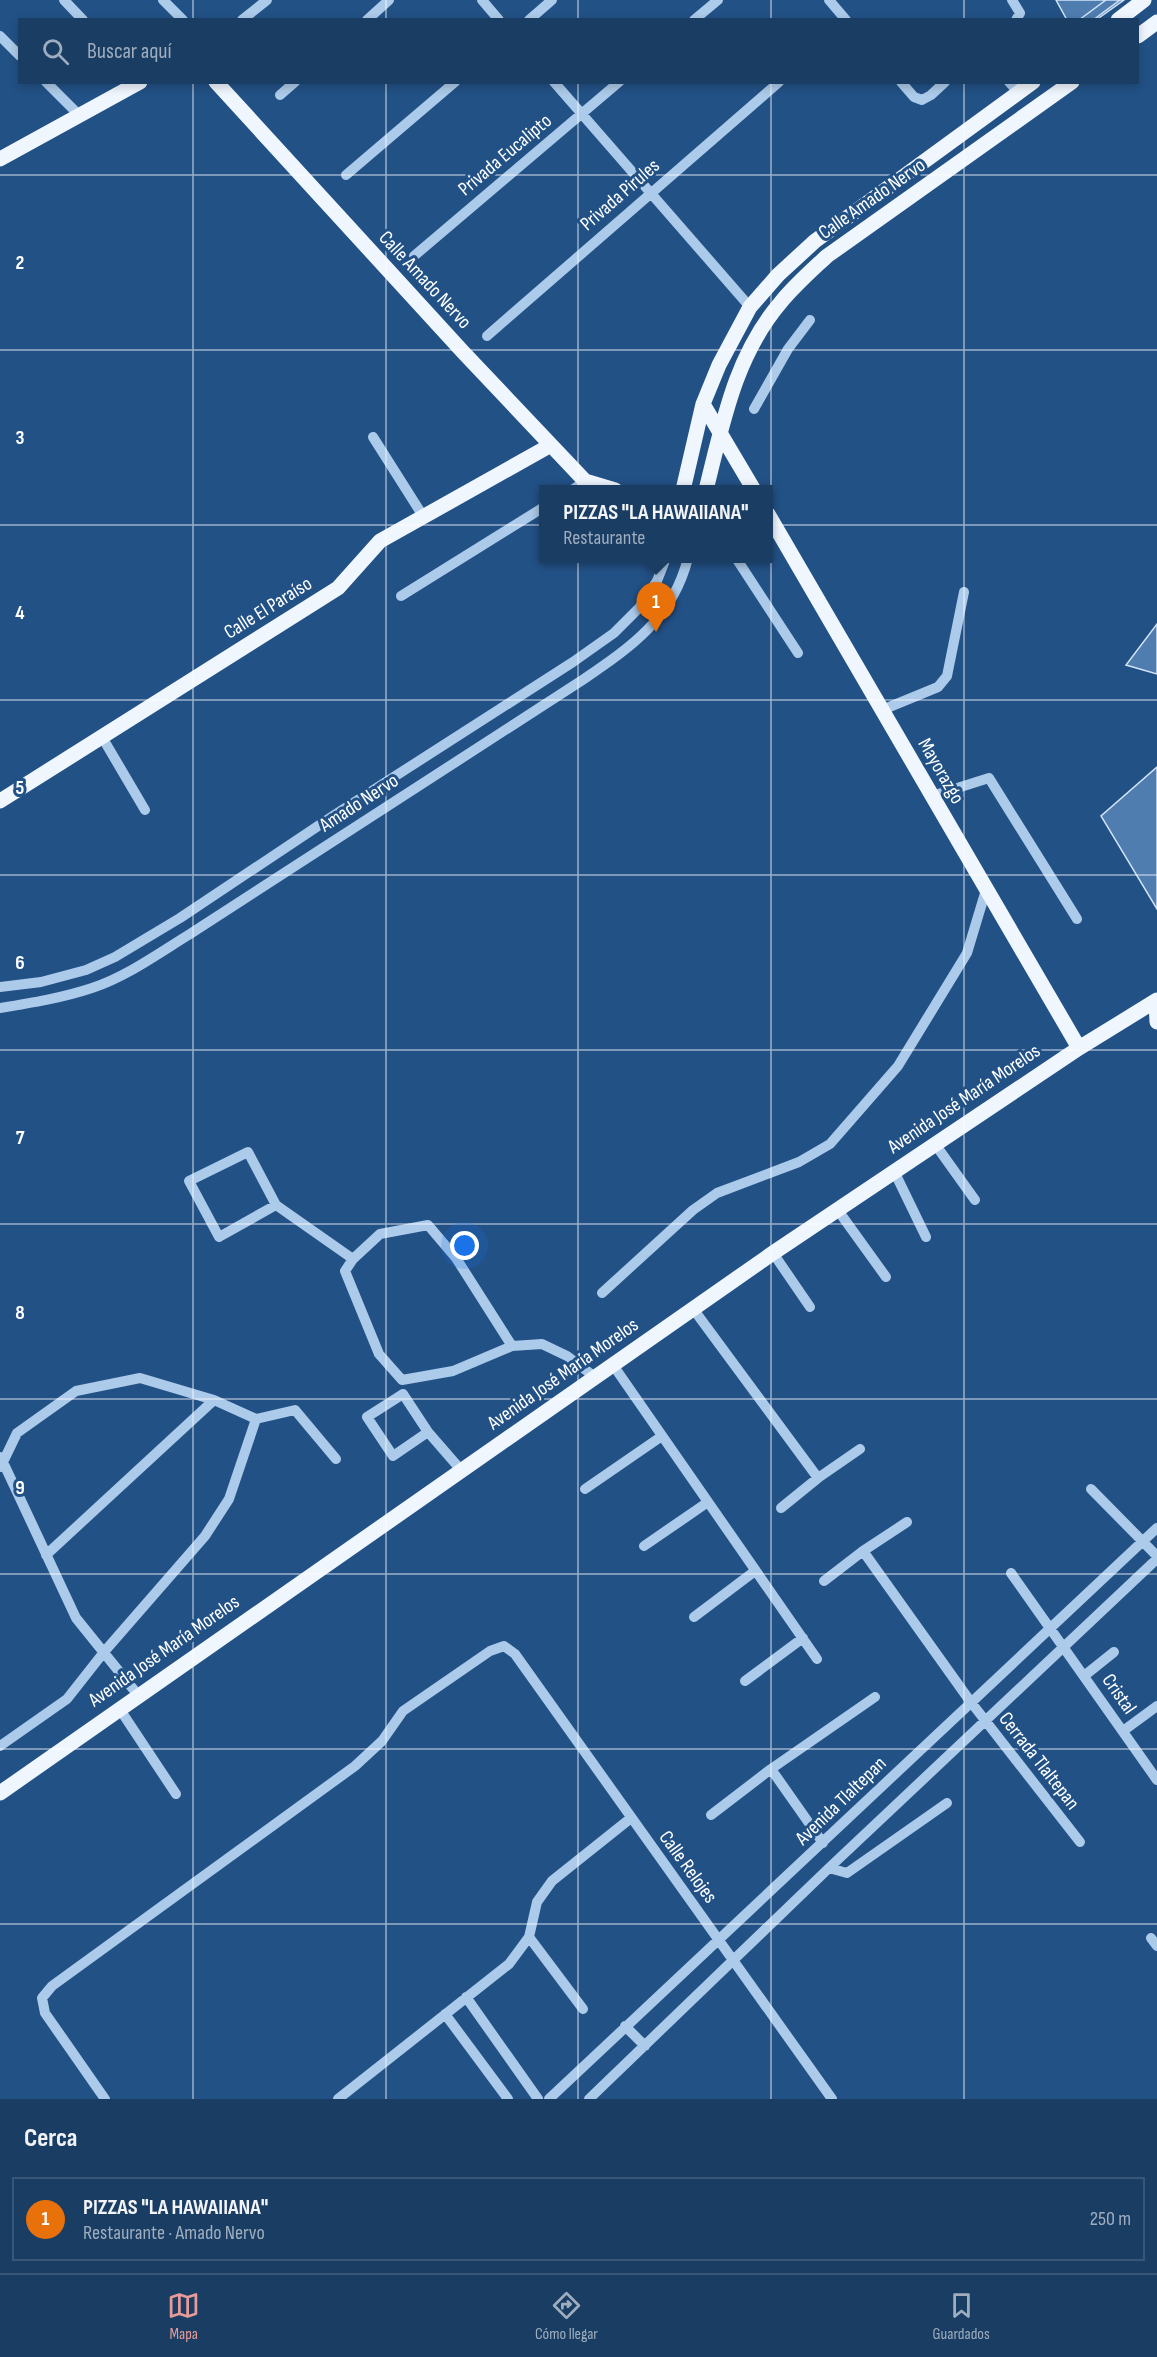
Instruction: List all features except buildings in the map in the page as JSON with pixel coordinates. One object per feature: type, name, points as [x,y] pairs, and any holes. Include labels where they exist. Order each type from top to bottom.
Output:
[{"type":"main road","points":[[1121,18],[1144,0]]},
{"type":"main road","points":[[1139,35],[1157,22]]},
{"type":"main road","points":[[1,156],[136,84]]},
{"type":"main road","name":"Calle Amado Nervo","points":[[218,84],[320,198],[551,445],[579,485]]},
{"type":"main road","name":"Calle Amado Nervo","points":[[707,485],[736,376],[755,338],[779,304],[827,256],[1069,84]]},
{"type":"main road","name":"Calle Amado Nervo","points":[[684,485],[703,404],[719,364],[750,307],[778,274],[815,241],[1014,88]]},
{"type":"main road","points":[[703,404],[752,485]]},
{"type":"main road","name":"Calle El Paraíso","points":[[0,801],[338,588],[380,541],[551,445]]},
{"type":"main road","name":"Mayorazgo","points":[[773,523],[1078,1048]]},
{"type":"main road","points":[[1156,1001],[1157,1022]]},
{"type":"main road","name":"Avenida José María Morelos","points":[[0,1793],[694,1310],[773,1252],[1078,1048],[1156,1001]]},
{"type":"street","points":[[64,0],[81,18]]},
{"type":"street","points":[[164,0],[181,18]]},
{"type":"street","points":[[369,18],[390,0]]},
{"type":"street","points":[[482,0],[497,18]]},
{"type":"street","points":[[531,18],[552,0]]},
{"type":"street","points":[[696,18],[718,0]]},
{"type":"street","points":[[829,0],[844,18]]},
{"type":"street","points":[[1012,0],[1020,13],[1017,18]]},
{"type":"street","points":[[244,18],[264,1]]},
{"type":"street","points":[[0,36],[18,54]]},
{"type":"street","points":[[48,84],[79,115]]},
{"type":"street","points":[[280,95],[293,84]]},
{"type":"street","points":[[346,175],[453,84]]},
{"type":"street","points":[[556,84],[750,307]]},
{"type":"street","name":"Privada Eucalipto","points":[[414,256],[617,84]]},
{"type":"street","name":"Privada Pirules","points":[[487,336],[777,84]]},
{"type":"street","points":[[904,84],[914,97],[922,100],[943,84]]},
{"type":"street","points":[[887,187],[900,205]]},
{"type":"street","points":[[754,409],[788,349],[810,320]]},
{"type":"street","points":[[373,437],[423,516]]},
{"type":"street","points":[[401,596],[539,510]]},
{"type":"street","name":"Amado Nervo","points":[[0,987],[41,982],[86,970],[115,957],[180,918],[614,633],[639,608],[657,581],[664,563]]},
{"type":"street","name":"Amado Nervo","points":[[0,1008],[46,1000],[93,988],[123,974],[200,928],[584,679],[629,649],[655,622],[675,592],[686,563]]},
{"type":"street","points":[[739,563],[798,652]]},
{"type":"street","points":[[882,710],[938,687],[946,676],[964,592]]},
{"type":"street","points":[[102,737],[145,810]]},
{"type":"street","points":[[932,796],[989,778],[1077,919]]},
{"type":"street","points":[[602,1293],[693,1210],[717,1193],[799,1162],[830,1144],[898,1066],[967,953],[986,890]]},
{"type":"street","points":[[935,1144],[975,1200]]},
{"type":"street","points":[[276,1205],[219,1237],[189,1181],[248,1152],[276,1205],[353,1258]]},
{"type":"street","points":[[894,1171],[926,1237]]},
{"type":"street","points":[[837,1209],[886,1276]]},
{"type":"street","points":[[512,1346],[456,1258],[428,1225],[380,1234],[353,1258],[345,1270],[379,1354],[402,1380],[453,1371],[512,1346],[542,1344],[567,1356],[595,1377]]},
{"type":"street","points":[[773,1252],[810,1306]]},
{"type":"street","points":[[694,1310],[818,1478]]},
{"type":"street","points":[[613,1365],[817,1659]]},
{"type":"street","points":[[138,1695],[76,1618],[1,1462],[17,1433],[76,1392],[140,1377],[214,1400],[256,1419],[295,1410],[336,1459]]},
{"type":"street","points":[[428,1432],[393,1456],[366,1417],[403,1394],[428,1432],[461,1470]]},
{"type":"street","points":[[46,1555],[214,1400]]},
{"type":"street","points":[[0,1746],[67,1699],[104,1652],[205,1536],[229,1499],[256,1419]]},
{"type":"street","points":[[585,1489],[662,1436]]},
{"type":"street","points":[[780,1508],[860,1449]]},
{"type":"street","points":[[1091,1489],[1143,1540],[1157,1558]]},
{"type":"street","points":[[644,1546],[708,1502]]},
{"type":"street","points":[[824,1581],[863,1551],[907,1522]]},
{"type":"street","name":"Avenida Tlaltepan","points":[[549,2099],[824,1843],[970,1701],[1157,1528]]},
{"type":"street","name":"Cerrada Tlaltepan","points":[[863,1551],[970,1701],[1080,1842]]},
{"type":"street","name":"Avenida Tlaltepan","points":[[589,2099],[1157,1558]]},
{"type":"street","points":[[694,1617],[755,1571]]},
{"type":"street","name":"Cristal","points":[[1011,1573],[1157,1780]]},
{"type":"street","points":[[745,1681],[802,1638]]},
{"type":"street","name":"Calle Relojes","points":[[105,2099],[45,2013],[42,1998],[52,1986],[355,1766],[382,1741],[403,1712],[490,1652],[504,1646],[515,1654],[832,2099]]},
{"type":"street","points":[[1084,1676],[1114,1652]]},
{"type":"street","points":[[711,1815],[771,1769],[875,1697]]},
{"type":"street","points":[[1123,1731],[1157,1706]]},
{"type":"street","points":[[119,1708],[176,1794]]},
{"type":"street","points":[[771,1769],[824,1843]]},
{"type":"street","points":[[829,1868],[847,1873],[947,1803]]},
{"type":"street","points":[[338,2099],[509,1964],[529,1937],[537,1902],[552,1881],[631,1818]]},
{"type":"street","points":[[529,1937],[583,2009]]},
{"type":"street","points":[[466,1997],[538,2099]]},
{"type":"street","points":[[445,2014],[508,2099]]},
{"type":"street","points":[[625,2026],[645,2046]]},
{"type":"place","name":"PIZZAS \"LA HAWAIIANA\"","points":[[656,632]]}]
